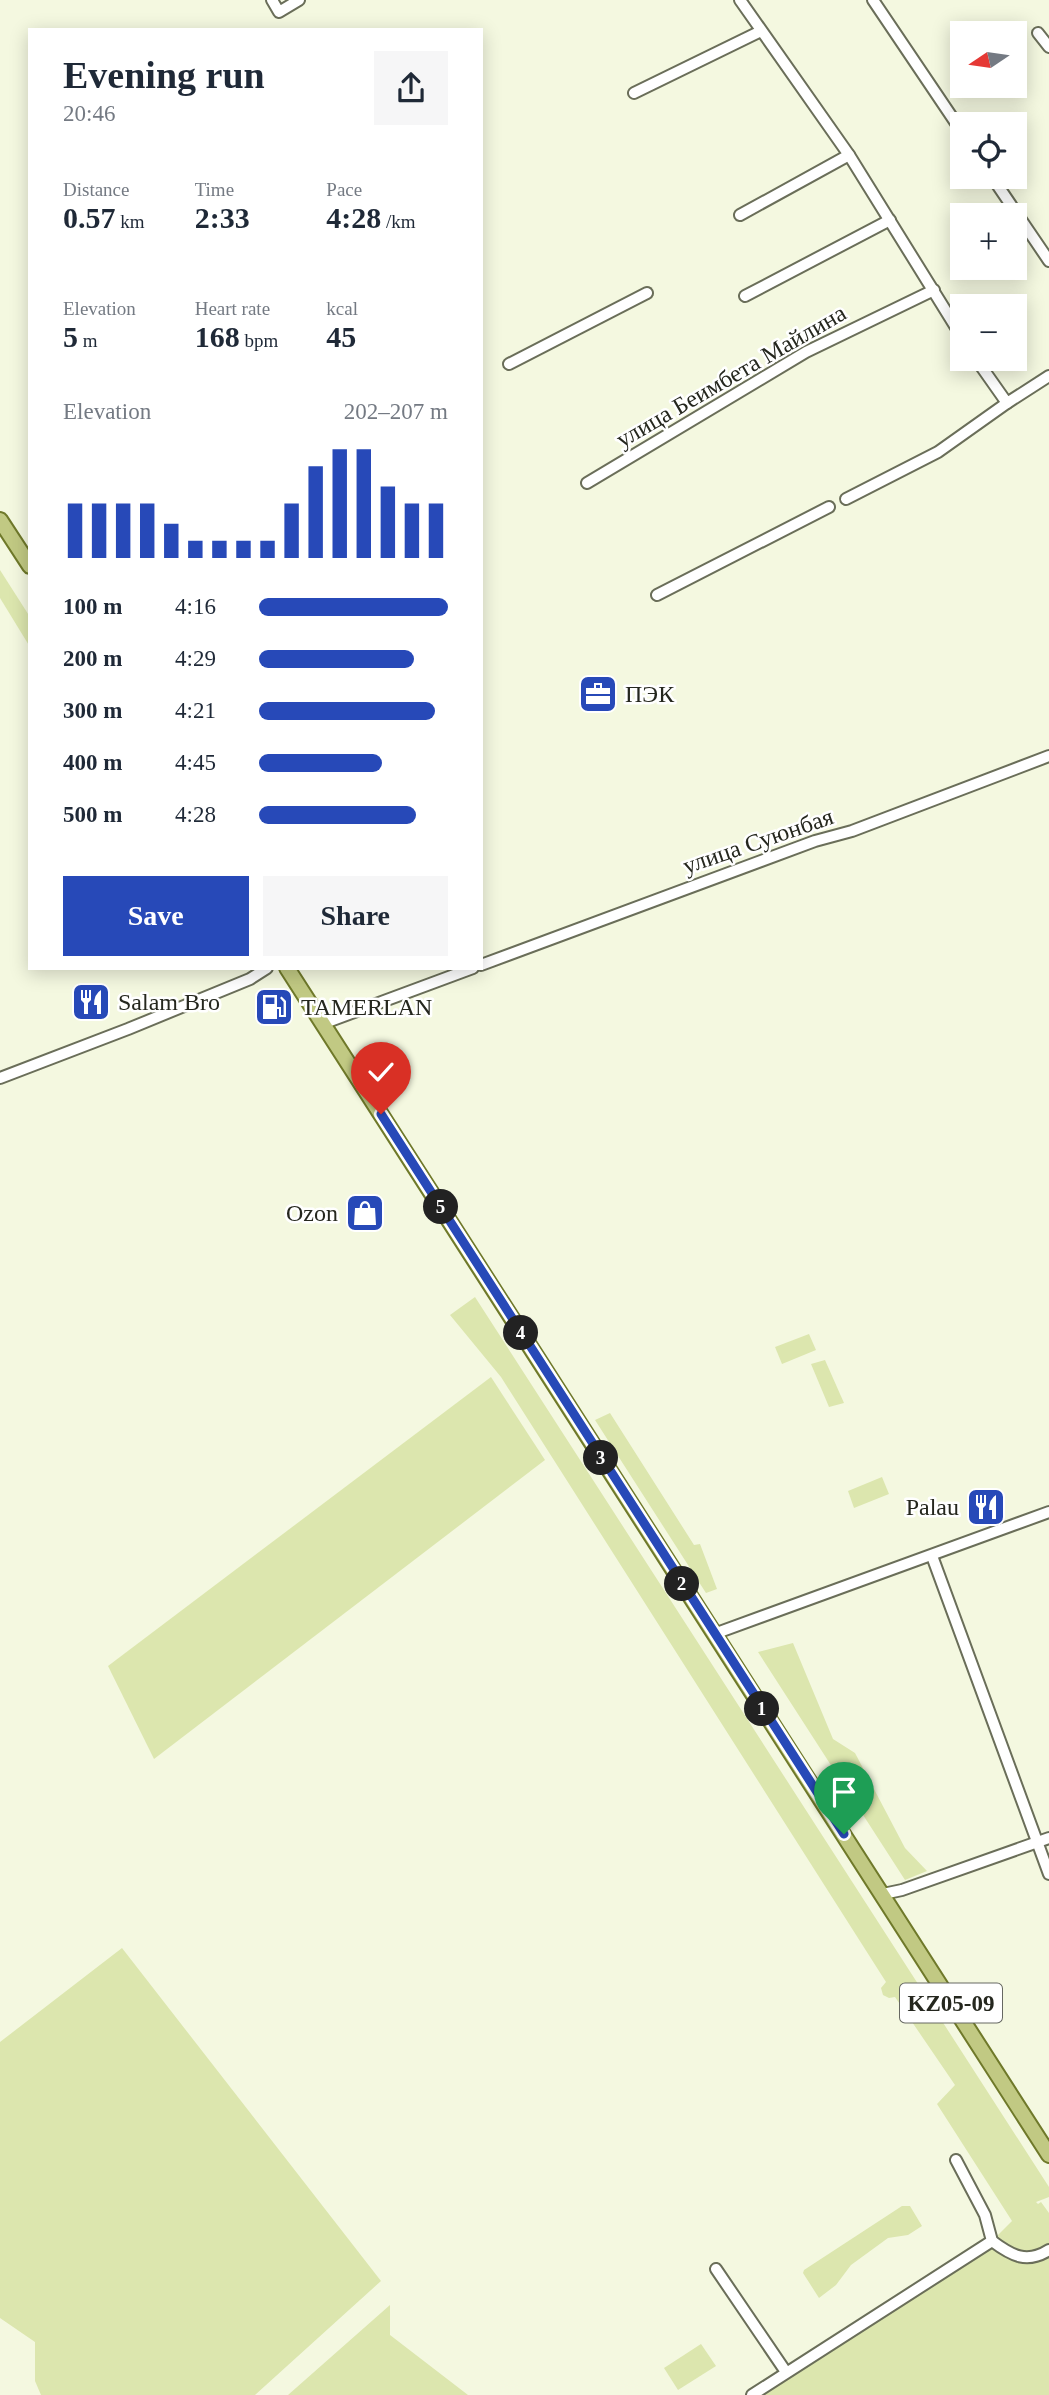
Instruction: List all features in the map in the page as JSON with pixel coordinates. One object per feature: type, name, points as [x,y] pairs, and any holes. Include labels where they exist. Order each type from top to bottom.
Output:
[{"type":"main road","points":[[0,520],[28,563]]},
{"type":"main road","name":"KZ05-09","points":[[288,970],[1049,2155]]},
{"type":"street","points":[[272,0],[279,12],[299,0]]},
{"type":"street","points":[[740,0],[849,155],[950,317]]},
{"type":"street","points":[[873,0],[950,114]]},
{"type":"street","points":[[634,93],[761,31]]},
{"type":"street","points":[[1038,33],[1049,47]]},
{"type":"street","points":[[740,215],[849,155]]},
{"type":"street","points":[[1000,189],[1049,261]]},
{"type":"street","points":[[745,296],[890,220]]},
{"type":"street","name":"улица Беимбета Майлина","points":[[587,483],[806,352],[934,290]]},
{"type":"street","points":[[509,364],[647,293]]},
{"type":"street","points":[[985,371],[1007,402]]},
{"type":"street","points":[[846,499],[937,452],[1049,376]]},
{"type":"street","points":[[657,595],[829,507]]},
{"type":"street","name":"улица Суюнбая","points":[[483,964],[815,841],[852,831],[1049,756]]},
{"type":"street","points":[[0,1078],[250,979],[264,970]]},
{"type":"street","points":[[322,1024],[468,970]]},
{"type":"street","points":[[714,1634],[1049,1511]]},
{"type":"street","points":[[932,1556],[1049,1874]]},
{"type":"street","points":[[883,1894],[902,1890],[1049,1838]]},
{"type":"street","points":[[956,2160],[985,2215],[992,2241],[1002,2249],[1025,2258],[1035,2258],[1049,2250]]},
{"type":"street","points":[[752,2395],[992,2241]]},
{"type":"street","points":[[716,2269],[786,2372]]},
{"type":"green space","points":[[0,570],[28,614],[28,644],[0,598]]},
{"type":"green space","points":[[475,1297],[1049,2187],[1049,2197],[1036,2202],[1041,2202],[1049,2213],[1049,2395],[752,2395],[992,2241],[1012,2221],[937,2104],[955,2085],[895,1997],[883,1995],[881,1988],[886,1982],[501,1377],[450,1315]]},
{"type":"green space","points":[[809,1334],[816,1350],[782,1364],[775,1347]]},
{"type":"green space","points":[[825,1360],[844,1403],[829,1407],[811,1364]]},
{"type":"green space","points":[[491,1377],[545,1460],[154,1759],[108,1666]]},
{"type":"green space","points":[[610,1413],[694,1545],[700,1544],[717,1589],[706,1593],[595,1420]]},
{"type":"green space","points":[[882,1477],[889,1494],[854,1508],[848,1491]]},
{"type":"green space","points":[[793,1643],[833,1739],[855,1753],[905,1848],[927,1871],[905,1880],[758,1652]]},
{"type":"green space","points":[[122,1948],[381,2281],[255,2395],[41,2395],[35,2381],[35,2342],[0,2318],[0,2042]]},
{"type":"green space","points":[[902,2206],[910,2206],[922,2226],[908,2235],[888,2238],[851,2265],[836,2285],[819,2298],[803,2273],[804,2270]]},
{"type":"green space","points":[[390,2305],[390,2335],[468,2395],[288,2395]]},
{"type":"green space","points":[[701,2344],[716,2366],[678,2390],[664,2368]]},
{"type":"place","name":"ПЭК","points":[[598,694]]},
{"type":"place","name":"Salam Bro","points":[[91,1002]]},
{"type":"place","name":"TAMERLAN","points":[[274,1007]]},
{"type":"place","name":"Ozon","points":[[365,1213]]},
{"type":"place","name":"Palau","points":[[986,1507]]},
{"type":"route","points":[[381,1114],[844,1834]]}]
